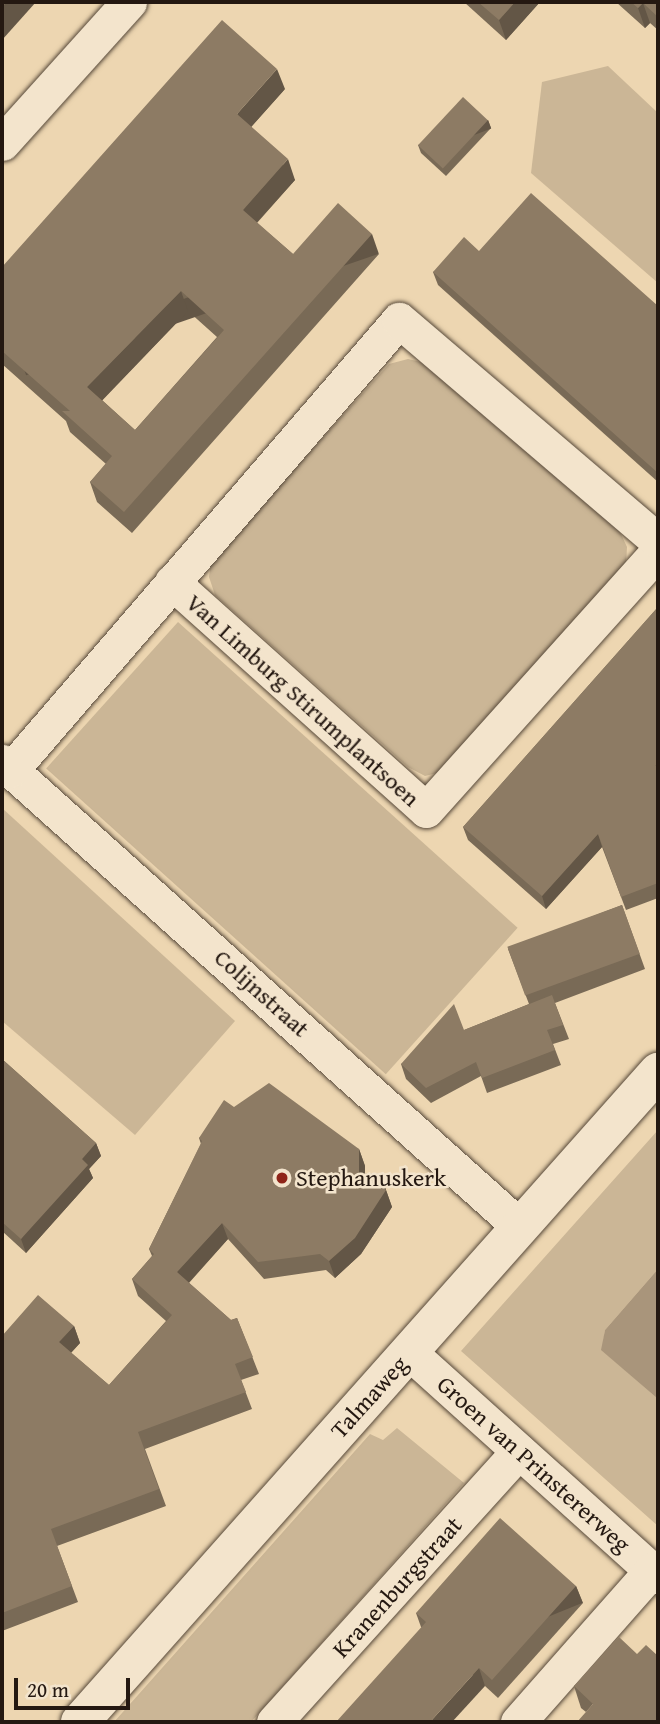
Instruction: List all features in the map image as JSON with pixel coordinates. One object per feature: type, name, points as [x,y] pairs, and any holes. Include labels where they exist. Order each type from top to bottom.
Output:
[{"type":"street","points":[[2,143],[129,2]]},
{"type":"street","name":"Van Limburg Stirumplantsoen","points":[[6,766],[172,582],[399,320],[658,541]]},
{"type":"street","name":"Van Limburg Stirumplantsoen","points":[[172,582],[426,810],[658,551]]},
{"type":"street","name":"Colijnstraat","points":[[6,766],[520,1227]]},
{"type":"street","name":"Talmaweg","points":[[80,1722],[658,1072]]},
{"type":"street","name":"Groen van Prinstererweg","points":[[409,1352],[655,1573]]},
{"type":"street","name":"Kranenburgstraat","points":[[274,1722],[519,1451]]},
{"type":"street","points":[[518,1722],[655,1573]]},
{"type":"shaded area","points":[[608,66],[658,113],[658,283],[531,173],[542,82]]},
{"type":"shaded area","points":[[408,359],[425,363],[620,532],[627,547],[626,565],[441,772],[425,776],[408,767],[215,595],[209,577],[211,562],[389,364]]},
{"type":"shaded area","points":[[178,622],[518,928],[386,1074],[46,768]]},
{"type":"shaded area","points":[[2,808],[235,1021],[135,1135],[2,1021]]},
{"type":"shaded area","points":[[658,1130],[658,1269],[605,1330],[602,1350],[658,1399],[658,1526],[461,1351]]},
{"type":"shaded area","points":[[658,1269],[658,1399],[601,1350],[605,1330]]},
{"type":"shaded area","points":[[397,1428],[464,1483],[251,1722],[114,1722],[370,1434],[383,1440]]},
{"type":"building","points":[[478,2],[515,2],[499,20]]},
{"type":"building","points":[[631,2],[658,2],[658,17],[643,3],[638,8]]},
{"type":"building","points":[[222,20],[277,69],[237,114],[288,159],[243,210],[293,254],[338,203],[372,234],[124,512],[90,482],[112,456],[62,411],[70,411],[2,351],[2,267]],"holes":[[[181,291],[224,330],[135,430],[87,387]]]},
{"type":"building","points":[[463,97],[488,120],[443,168],[418,145]]},
{"type":"building","points":[[531,193],[658,306],[658,473],[433,272],[464,237],[479,251]]},
{"type":"building","points":[[658,607],[658,763],[655,766],[658,765],[658,883],[621,897],[598,834],[542,896],[463,827]]},
{"type":"building","points":[[622,905],[640,954],[525,996],[507,947]]},
{"type":"building","points":[[552,995],[563,1025],[547,1030],[555,1050],[482,1078],[476,1062],[426,1088],[401,1064],[454,1004],[464,1030]]},
{"type":"building","points":[[2,1059],[96,1143],[82,1159],[88,1165],[21,1239],[2,1222]]},
{"type":"building","points":[[269,1083],[359,1149],[359,1174],[380,1173],[380,1185],[386,1190],[355,1238],[329,1261],[320,1254],[258,1262],[222,1223],[177,1272],[231,1320],[237,1318],[253,1357],[235,1364],[246,1392],[138,1432],[159,1489],[51,1529],[72,1586],[2,1613],[2,1336],[38,1295],[74,1326],[59,1342],[109,1385],[172,1315],[132,1279],[154,1254],[149,1249],[202,1141],[199,1138],[224,1100],[234,1107]]},
{"type":"building","points":[[500,1518],[576,1586],[492,1680],[479,1668],[430,1722],[336,1722],[426,1622],[416,1613]]},
{"type":"building","points":[[619,1637],[637,1654],[646,1645],[658,1656],[658,1722],[577,1722],[593,1704],[574,1686]]},
{"type":"place","name":"Stephanuskerk","points":[[282,1178]]}]
